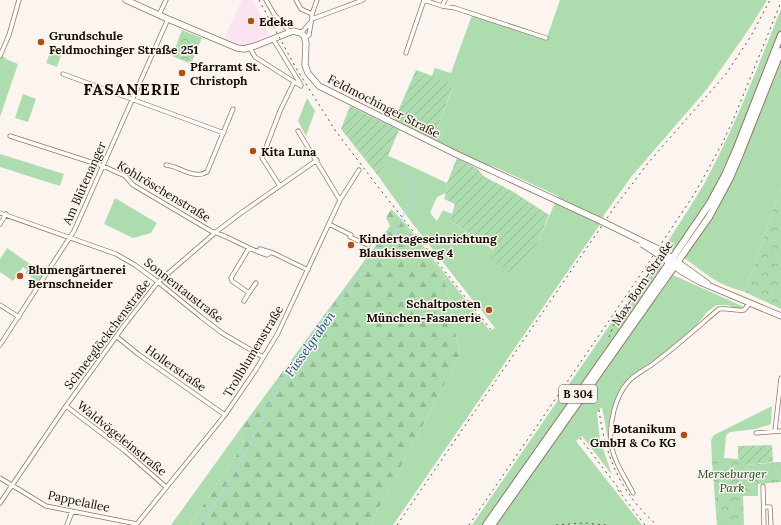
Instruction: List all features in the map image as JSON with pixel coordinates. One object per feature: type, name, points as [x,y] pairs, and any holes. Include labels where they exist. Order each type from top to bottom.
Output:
[{"type":"main road","points":[[126,0],[159,16],[234,47],[244,49],[250,48],[295,31],[301,33],[305,38]]},
{"type":"main road","name":"Max-Born-Straße","points":[[486,525],[697,224],[725,175],[781,35]]},
{"type":"main road","name":"Feldmochinger Straße","points":[[305,38],[305,65],[308,73],[319,86],[456,154],[620,230],[661,253],[719,291],[781,316]]},
{"type":"main road","name":"Max-Born-Straße","points":[[492,525],[709,217],[730,178],[760,107],[781,51]]},
{"type":"street","points":[[0,56],[19,0]]},
{"type":"street","points":[[159,16],[166,0]]},
{"type":"street","points":[[266,0],[274,14],[290,32]]},
{"type":"street","points":[[296,0],[302,9],[312,14]]},
{"type":"street","points":[[305,38],[309,35],[312,14],[317,0]]},
{"type":"street","points":[[301,33],[312,20],[351,2],[363,0]]},
{"type":"street","points":[[406,53],[424,0],[442,6],[456,8],[546,38]]},
{"type":"street","points":[[442,6],[445,0]]},
{"type":"street","name":"Am Blütenanger","points":[[0,345],[71,237],[86,207],[168,19]]},
{"type":"street","points":[[250,48],[255,57],[302,86],[274,39]]},
{"type":"street","points":[[63,74],[224,133]]},
{"type":"street","points":[[280,186],[262,158],[280,111],[294,82]]},
{"type":"street","points":[[166,164],[196,175],[202,175],[207,172],[233,109]]},
{"type":"street","points":[[298,130],[340,200]]},
{"type":"street","name":"Kohlröschenstraße","points":[[10,136],[103,166],[124,176],[133,185],[158,201],[216,232],[223,234],[258,252],[267,255],[270,253],[308,270]]},
{"type":"street","name":"Schneeglöckchenstraße","points":[[0,503],[116,336],[158,282],[216,232],[317,160]]},
{"type":"street","name":"Trollblumenstraße","points":[[136,525],[225,415],[248,381],[278,333],[340,200],[359,170]]},
{"type":"street","name":"Sonnentaustraße","points":[[0,212],[114,252],[158,282],[222,332],[263,357]]},
{"type":"street","points":[[0,224],[6,214]]},
{"type":"street","points":[[329,224],[351,235],[350,237],[368,245]]},
{"type":"street","points":[[249,248],[231,278],[232,281],[249,293]]},
{"type":"street","points":[[244,301],[256,283]]},
{"type":"street","points":[[633,493],[615,457],[611,444],[613,416],[617,402],[624,388],[634,376],[661,358],[719,309],[726,308],[738,311],[744,310],[750,303]]},
{"type":"street","points":[[0,305],[18,317]]},
{"type":"street","name":"Hollerstraße","points":[[116,336],[138,354],[225,415]]},
{"type":"street","points":[[775,431],[781,378]]},
{"type":"street","name":"Waldvögeleinstraße","points":[[66,406],[125,451],[166,487]]},
{"type":"street","points":[[756,433],[781,431]]},
{"type":"street","name":"Pappelallee","points":[[0,478],[46,506],[136,525]]},
{"type":"street","points":[[763,486],[764,525]]},
{"type":"street","points":[[764,507],[770,507],[771,525]]},
{"type":"street","points":[[67,525],[72,512]]},
{"type":"shaded area","points":[[242,0],[253,0],[272,40],[240,47],[223,41]]},
{"type":"green space","points":[[560,0],[767,0],[749,29],[707,89],[631,177],[604,215],[601,223],[393,525],[370,525],[460,355],[444,276],[391,209],[405,223],[490,331],[495,328],[409,219],[379,177],[387,155],[447,183],[446,193],[437,197],[430,213],[437,221],[443,210],[452,214],[450,221],[494,250],[538,242],[558,196],[495,167],[483,164],[433,139],[454,85],[432,76],[435,68],[451,73],[472,15],[546,40]]},
{"type":"green space","points":[[781,9],[781,187],[745,292],[714,280],[665,246],[699,192],[726,141]]},
{"type":"green space","points":[[182,30],[202,38],[191,64],[172,56]]},
{"type":"green space","points":[[52,48],[62,52],[57,67],[46,63]]},
{"type":"green space","points":[[1,55],[18,64],[0,117],[0,58]]},
{"type":"green space","points":[[416,70],[454,84],[433,139],[394,120]]},
{"type":"green space","points":[[23,94],[36,99],[28,122],[15,118]]},
{"type":"green space","points":[[307,98],[315,111],[306,136],[298,121]]},
{"type":"green space","points":[[350,106],[399,130],[379,177],[341,129]]},
{"type":"green space","points":[[0,154],[64,174],[60,186],[0,167]]},
{"type":"green space","points":[[457,158],[478,169],[483,176],[512,191],[549,215],[538,242],[510,273],[489,257],[494,249],[450,221],[455,204],[444,199],[447,183]]},
{"type":"green space","points":[[781,187],[781,309],[745,292]]},
{"type":"green space","points":[[115,198],[157,223],[151,233],[133,238],[104,224]]},
{"type":"green space","points":[[391,209],[444,276],[460,355],[370,525],[190,525],[243,445],[241,428],[390,226],[386,218]]},
{"type":"green space","points":[[7,248],[44,274],[38,282],[25,273],[27,270],[23,267],[13,281],[0,272],[0,259]]},
{"type":"green space","points":[[656,260],[662,267],[620,330],[483,525],[472,525],[614,319],[623,309]]},
{"type":"green space","points":[[673,275],[744,307],[738,309],[728,305],[717,305],[708,311],[693,330],[627,382],[617,400],[608,429],[609,445],[602,407],[597,412],[600,440],[612,475],[582,436],[576,441],[642,525],[496,525],[513,498]]},
{"type":"green space","points":[[772,406],[771,424],[756,429],[730,432],[726,435],[723,461],[712,461],[711,440],[714,435]]},
{"type":"green space","points":[[241,428],[243,445],[190,525],[171,525]]},
{"type":"green space","points":[[772,445],[773,462],[744,465],[738,459],[738,446]]},
{"type":"green space","name":"Merseburger Park","points":[[724,458],[738,459],[745,465],[781,462],[781,482],[758,484],[758,496],[743,496],[744,525],[717,525],[712,461],[722,461]]},
{"type":"waterway","name":"Füsselgraben","points":[[200,525],[243,458],[263,417],[291,368],[326,318],[396,233],[414,185],[408,177],[398,173]]},
{"type":"railway","points":[[259,0],[296,68],[335,130],[492,331]]},
{"type":"railway","points":[[397,525],[614,208],[648,163],[726,74],[751,36],[770,0]]},
{"type":"railway","points":[[469,525],[695,193],[723,142],[734,118],[781,2]]},
{"type":"railway","points":[[609,337],[618,315]]},
{"type":"railway","points":[[599,410],[610,458],[624,487],[644,513],[657,525]]},
{"type":"railway","points":[[580,438],[623,494]]},
{"type":"railway","points":[[618,490],[645,525]]},
{"type":"railway","points":[[556,525],[584,523],[606,525]]},
{"type":"place","name":"Edeka","points":[[251,21]]},
{"type":"place","name":"Grundschule Feldmochinger Straße 251","points":[[41,42]]},
{"type":"place","name":"Pfarramt St. Christoph","points":[[182,73]]},
{"type":"place","name":"Kita Luna","points":[[253,151]]},
{"type":"place","name":"Kindertageseinrichtung Blaukissenweg 4","points":[[351,245]]},
{"type":"place","name":"Blumengärtnerei Bernschneider","points":[[20,276]]},
{"type":"place","name":"Schaltposten München-Fasanerie","points":[[489,310]]},
{"type":"place","name":"Botanikum GmbH & Co KG","points":[[684,435]]},
{"type":"district","name":"FASANERIE","points":[[132,89]]}]
